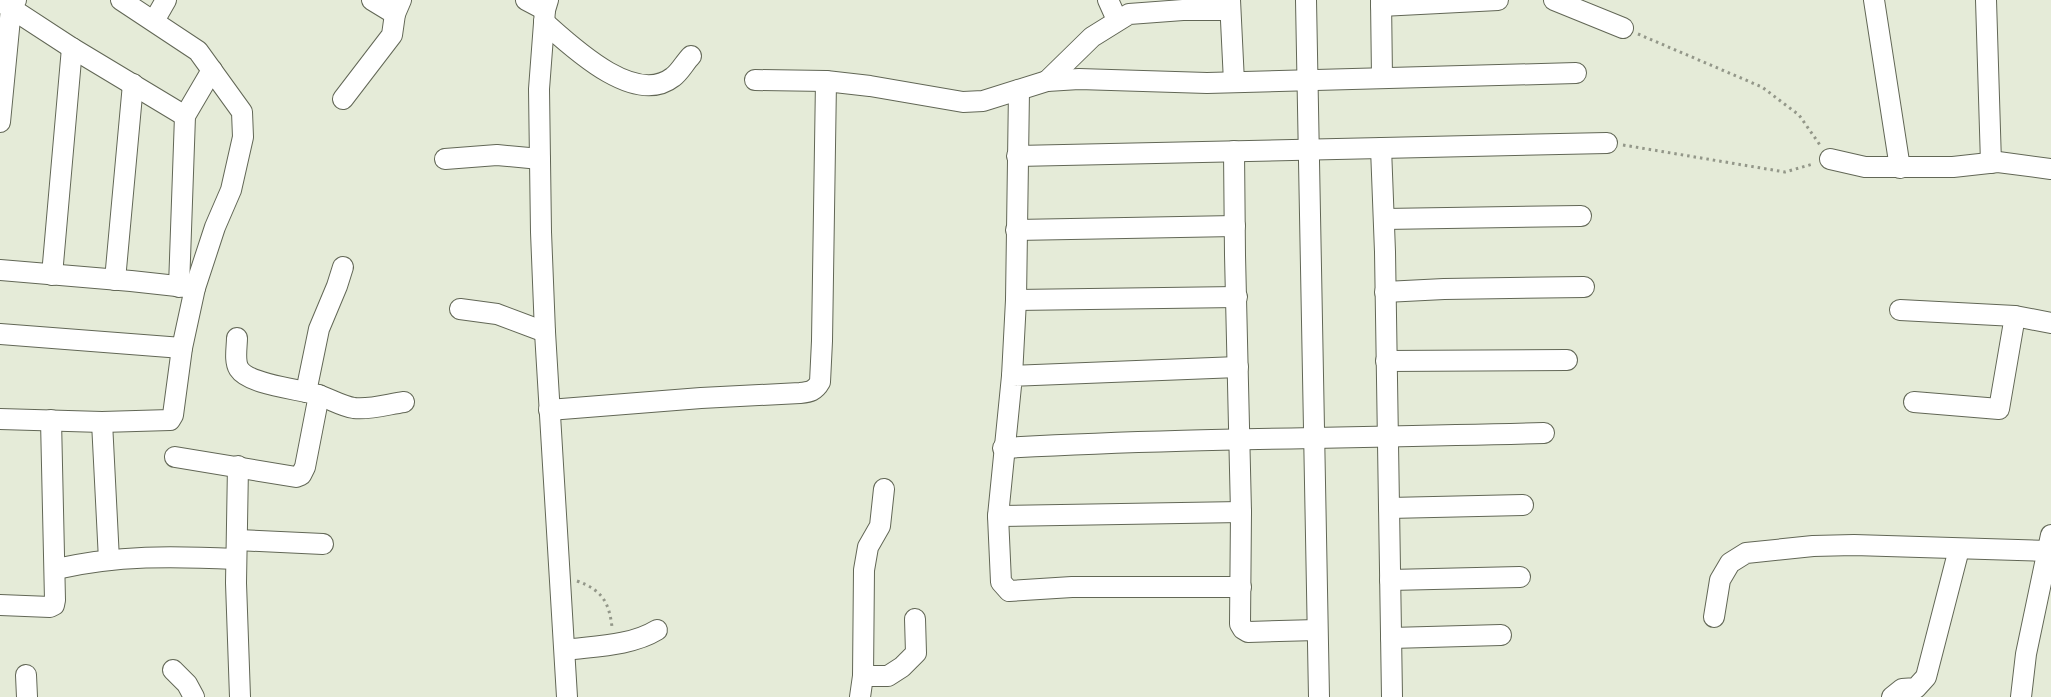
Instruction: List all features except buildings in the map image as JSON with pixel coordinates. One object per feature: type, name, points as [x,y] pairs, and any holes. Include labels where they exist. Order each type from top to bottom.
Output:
[{"type":"street","points":[[121,0],[198,51],[242,112],[243,137],[230,190],[187,288]]},
{"type":"street","points":[[154,21],[166,0]]},
{"type":"street","points":[[343,99],[392,36],[398,7],[372,0]]},
{"type":"street","points":[[526,0],[546,11],[582,55],[617,76],[645,86],[658,84],[674,77],[690,56]]},
{"type":"street","points":[[1108,0],[1117,20]]},
{"type":"street","points":[[1306,0],[1319,697]]},
{"type":"street","points":[[1382,77],[1381,3],[1498,0]]},
{"type":"street","points":[[1554,0],[1577,5],[1623,28]]},
{"type":"street","points":[[1874,0],[1900,168]]},
{"type":"street","points":[[1986,0],[1990,163]]},
{"type":"street","points":[[9,3],[72,48],[185,116]]},
{"type":"street","points":[[0,122],[9,3]]},
{"type":"street","points":[[1047,81],[1092,37],[1117,20],[1137,13],[1230,5],[1234,82]]},
{"type":"street","points":[[546,11],[538,89],[544,332],[567,697]]},
{"type":"street","points":[[52,274],[72,48]]},
{"type":"street","points":[[0,419],[102,422],[170,420],[173,416],[182,348],[187,288],[185,116],[212,70]]},
{"type":"street","points":[[755,80],[826,81],[870,86],[963,102],[983,101],[1047,81],[1079,79],[1149,82],[1234,82],[1576,73]]},
{"type":"street","points":[[549,410],[800,393],[812,391],[817,387],[820,382],[822,341],[826,81]]},
{"type":"street","points":[[115,280],[133,84]]},
{"type":"street","points":[[1019,90],[1016,300],[1012,376],[1003,448],[998,516],[1001,582],[1009,591],[1072,587],[1241,587]]},
{"type":"street","points":[[1017,156],[1607,142]]},
{"type":"street","points":[[1382,148],[1392,697]]},
{"type":"street","points":[[1234,151],[1241,512],[1239,617],[1243,629],[1256,632],[1318,630]]},
{"type":"street","points":[[445,159],[496,155],[540,159]]},
{"type":"street","points":[[1830,159],[1864,167],[1953,167],[1998,162],[2051,169]]},
{"type":"street","points":[[1384,219],[1581,216]]},
{"type":"street","points":[[1016,230],[1235,226]]},
{"type":"street","points":[[175,457],[296,477],[301,475],[305,467],[319,330],[343,267]]},
{"type":"street","points":[[0,270],[187,288]]},
{"type":"street","points":[[1386,292],[1444,289],[1584,287]]},
{"type":"street","points":[[1016,300],[1237,297]]},
{"type":"street","points":[[460,309],[497,314],[544,332]]},
{"type":"street","points":[[1900,310],[2015,316],[2051,323]]},
{"type":"street","points":[[1914,402],[1999,409],[2015,316]]},
{"type":"street","points":[[0,334],[182,348]]},
{"type":"street","points":[[237,338],[236,362],[239,370],[246,376],[356,408],[404,402]]},
{"type":"street","points":[[1386,361],[1567,360]]},
{"type":"street","points":[[1012,376],[1238,367]]},
{"type":"street","points":[[0,605],[50,608],[54,605],[56,569],[51,420]]},
{"type":"street","points":[[102,422],[109,560]]},
{"type":"street","points":[[1003,448],[1122,441],[1239,441],[1544,433]]},
{"type":"street","points":[[238,466],[236,550],[240,697]]},
{"type":"street","points":[[860,697],[863,676],[864,570],[868,547],[880,526],[884,489]]},
{"type":"street","points":[[1389,508],[1523,505]]},
{"type":"street","points":[[998,516],[1241,512]]},
{"type":"street","points":[[1714,617],[1720,580],[1730,563],[1746,552],[1812,546],[1854,545],[1959,548],[2049,543],[2026,654],[2021,697]]},
{"type":"street","points":[[56,569],[90,561],[323,544]]},
{"type":"street","points":[[1892,697],[1902,690],[1916,688],[1922,684],[1926,677],[1959,548]]},
{"type":"street","points":[[1390,580],[1520,577]]},
{"type":"street","points":[[863,676],[888,676],[902,667],[916,653],[915,619]]},
{"type":"street","points":[[565,650],[615,643],[649,635],[657,630]]},
{"type":"street","points":[[1391,638],[1501,635]]},
{"type":"street","points":[[173,670],[187,684],[194,697]]},
{"type":"street","points":[[26,676],[27,697]]},
{"type":"path","points":[[1607,142],[1785,172],[1830,159],[1799,114],[1762,87],[1623,28]]},
{"type":"path","points":[[561,580],[577,581],[600,594],[609,607],[615,643]]}]
